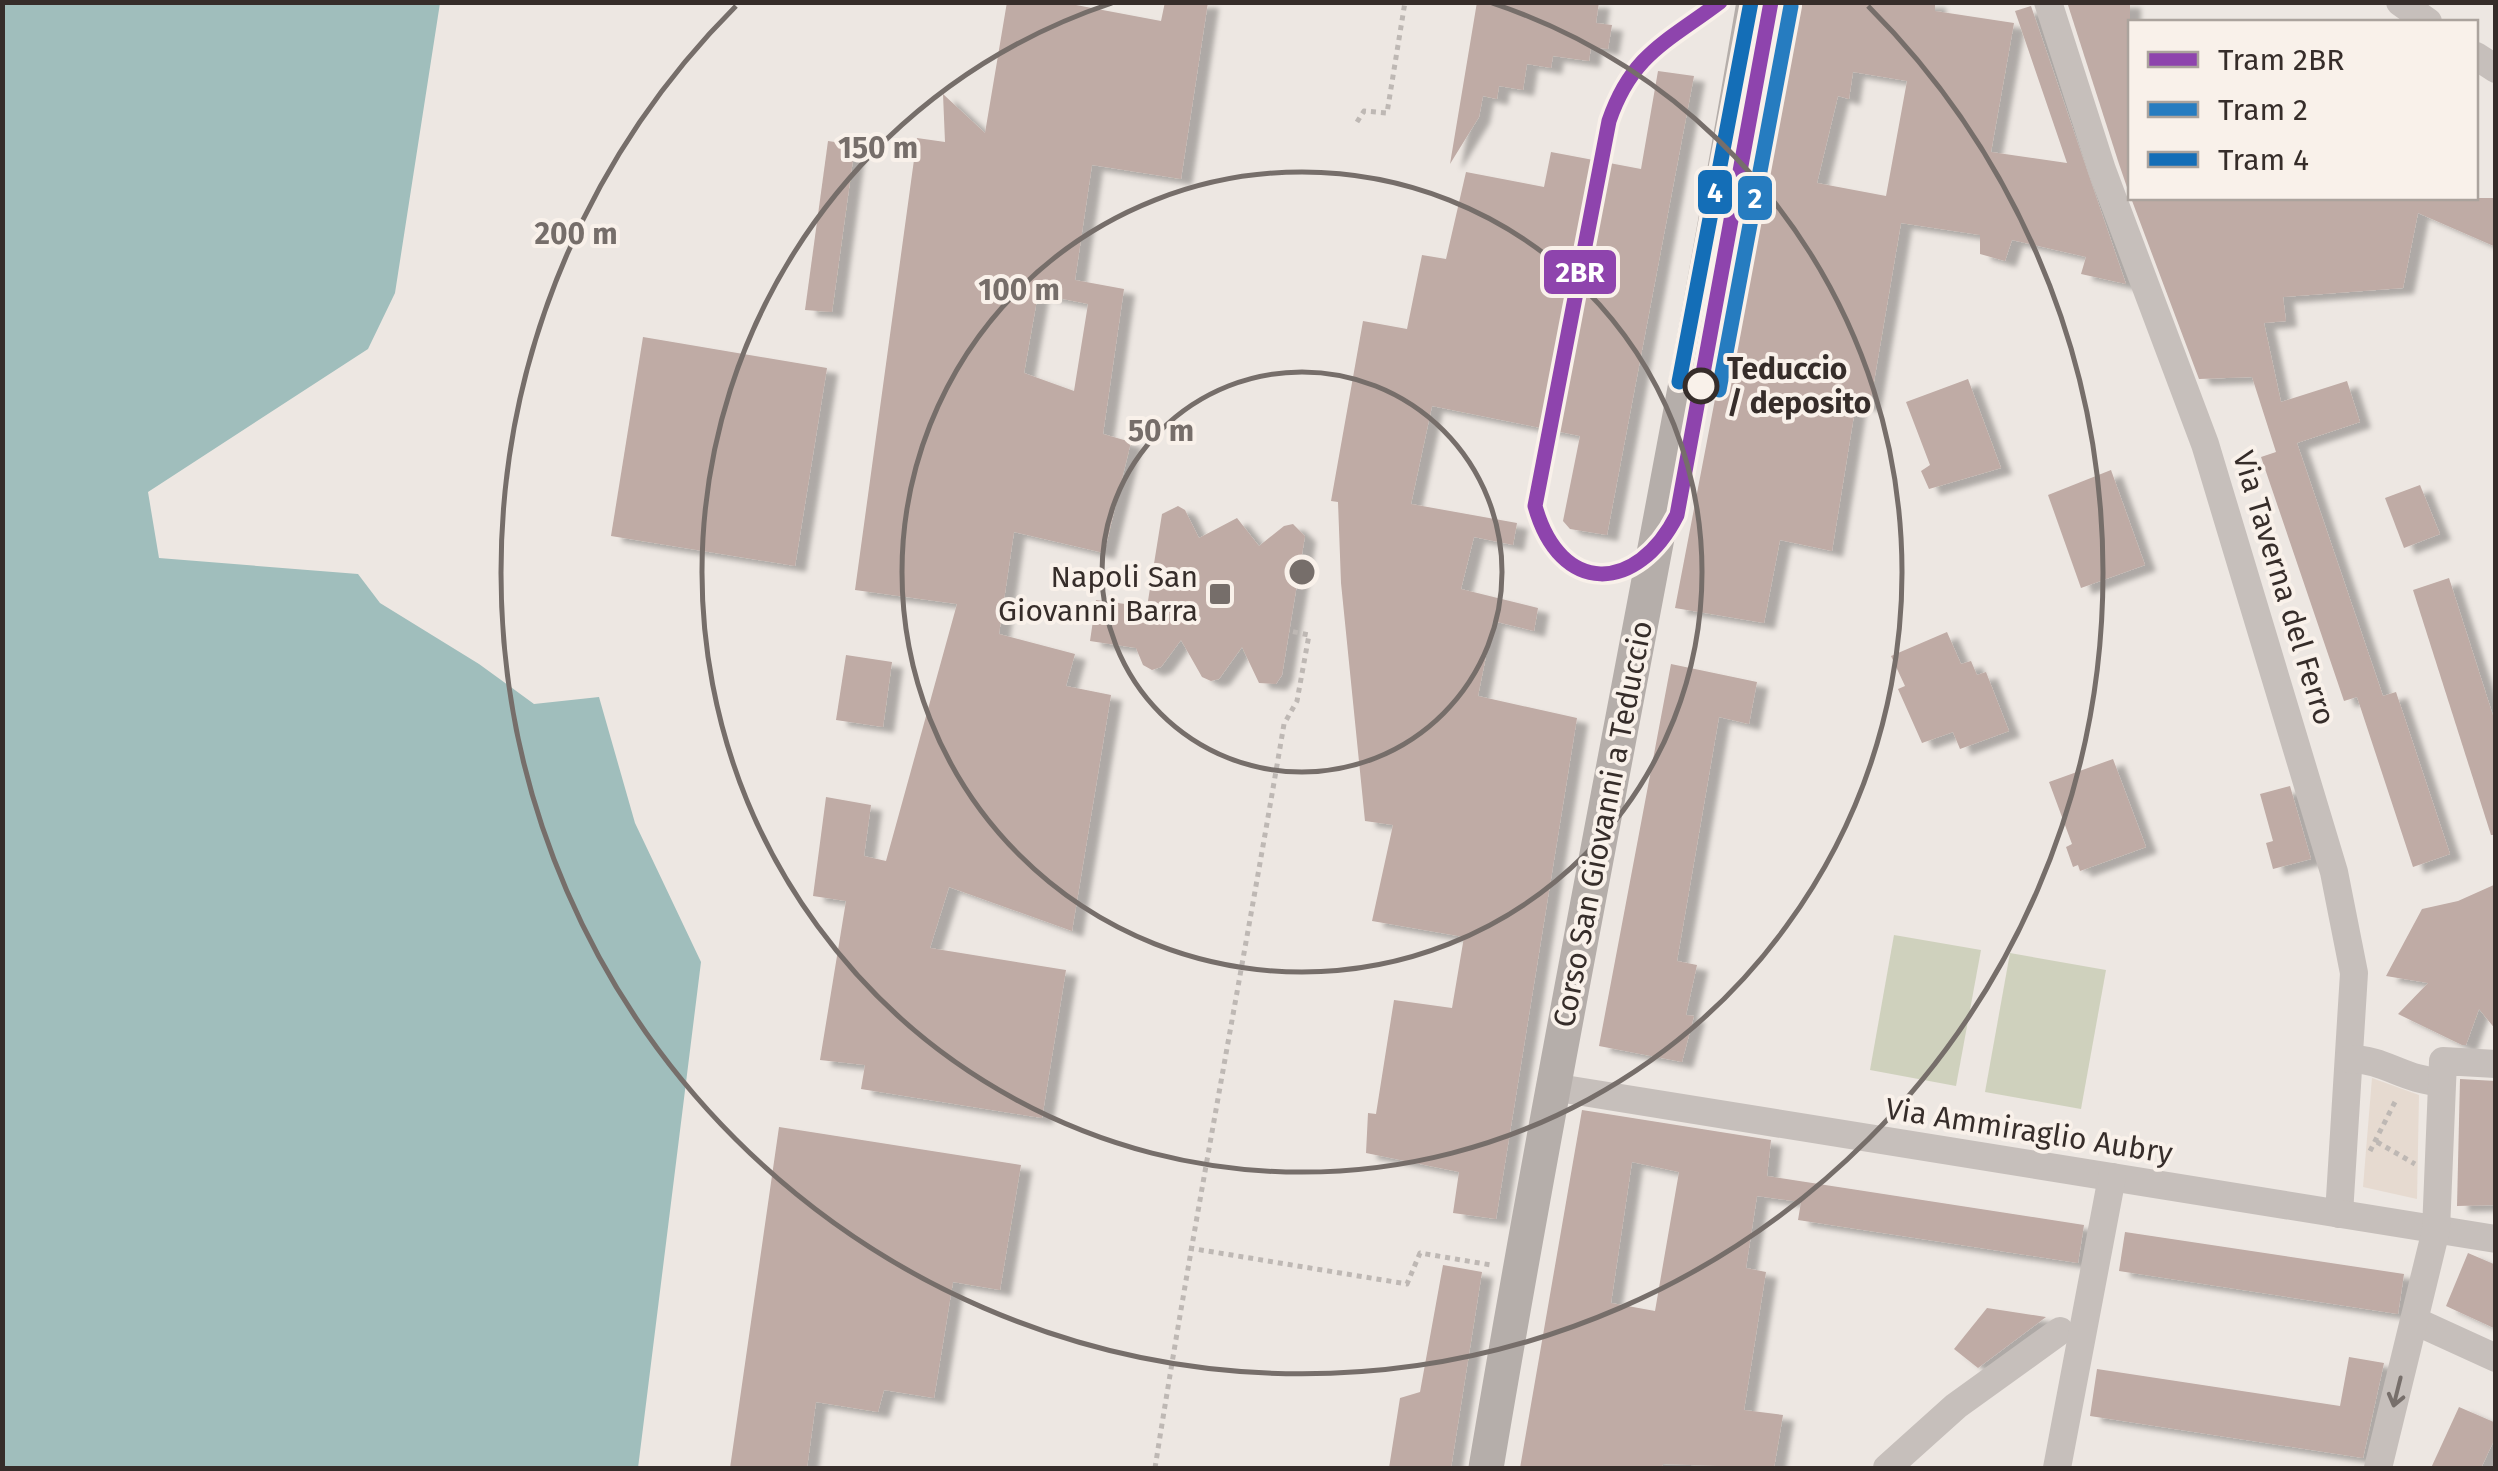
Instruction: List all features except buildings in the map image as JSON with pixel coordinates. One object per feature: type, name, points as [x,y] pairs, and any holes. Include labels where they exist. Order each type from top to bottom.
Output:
[{"type":"main road","name":"Corso San Giovanni a Teduccio","points":[[1486,1468],[1552,1087],[1658,544],[1754,2]]},
{"type":"street","name":"Via Taverna del Ferro","points":[[2048,2],[2102,170],[2205,444],[2315,798],[2354,973],[2339,1214]]},
{"type":"street","points":[[2400,2],[2425,20]]},
{"type":"street","points":[[2350,1059],[2373,1059],[2408,1078],[2442,1082]]},
{"type":"street","points":[[2378,1468],[2436,1230],[2443,1061],[2496,1064]]},
{"type":"street","name":"Via Ammiraglio Aubry","points":[[1552,1087],[2496,1240]]},
{"type":"street","points":[[2057,1468],[2112,1177]]},
{"type":"street","points":[[2415,1321],[2496,1358]]},
{"type":"street","points":[[1887,1468],[1956,1406],[2060,1331]]},
{"type":"path","points":[[1358,122],[1364,111],[1387,113],[1404,2]]},
{"type":"path","points":[[1155,1468],[1189,1248],[1224,1084],[1284,724],[1297,701],[1308,635],[1290,631]]},
{"type":"path","points":[[2365,1160],[2408,1078]]},
{"type":"path","points":[[2367,1135],[2429,1173]]},
{"type":"path","points":[[1189,1248],[1406,1284],[1420,1253],[1498,1266]]},
{"type":"green space","points":[[1894,935],[1981,950],[1956,1086],[1870,1070]]},
{"type":"green space","points":[[2010,953],[2106,970],[2081,1109],[1985,1092]]},
{"type":"shaded area","points":[[2372,1078],[2419,1095],[2417,1199],[2363,1187]]},
{"type":"water","points":[[3,2],[440,3],[395,293],[368,349],[148,492],[159,558],[358,574],[380,603],[479,664],[534,704],[599,697],[635,823],[701,962],[638,1468],[3,1468]]},
{"type":"tram line","name":"2BR","points":[[1720,2],[1640,64],[1618,98],[1609,121],[1535,506],[1547,535],[1562,556],[1580,569],[1600,574],[1621,571],[1641,560],[1677,515],[1771,2]]},
{"type":"tram line","name":"4","points":[[1679,382],[1751,2]]},
{"type":"tram line","name":"2","points":[[1719,390],[1791,6]]},
{"type":"place","name":"Teduccio / deposito","points":[[1701,386]]},
{"type":"place","name":"Napoli San Giovanni Barra","points":[[1220,594]]}]
